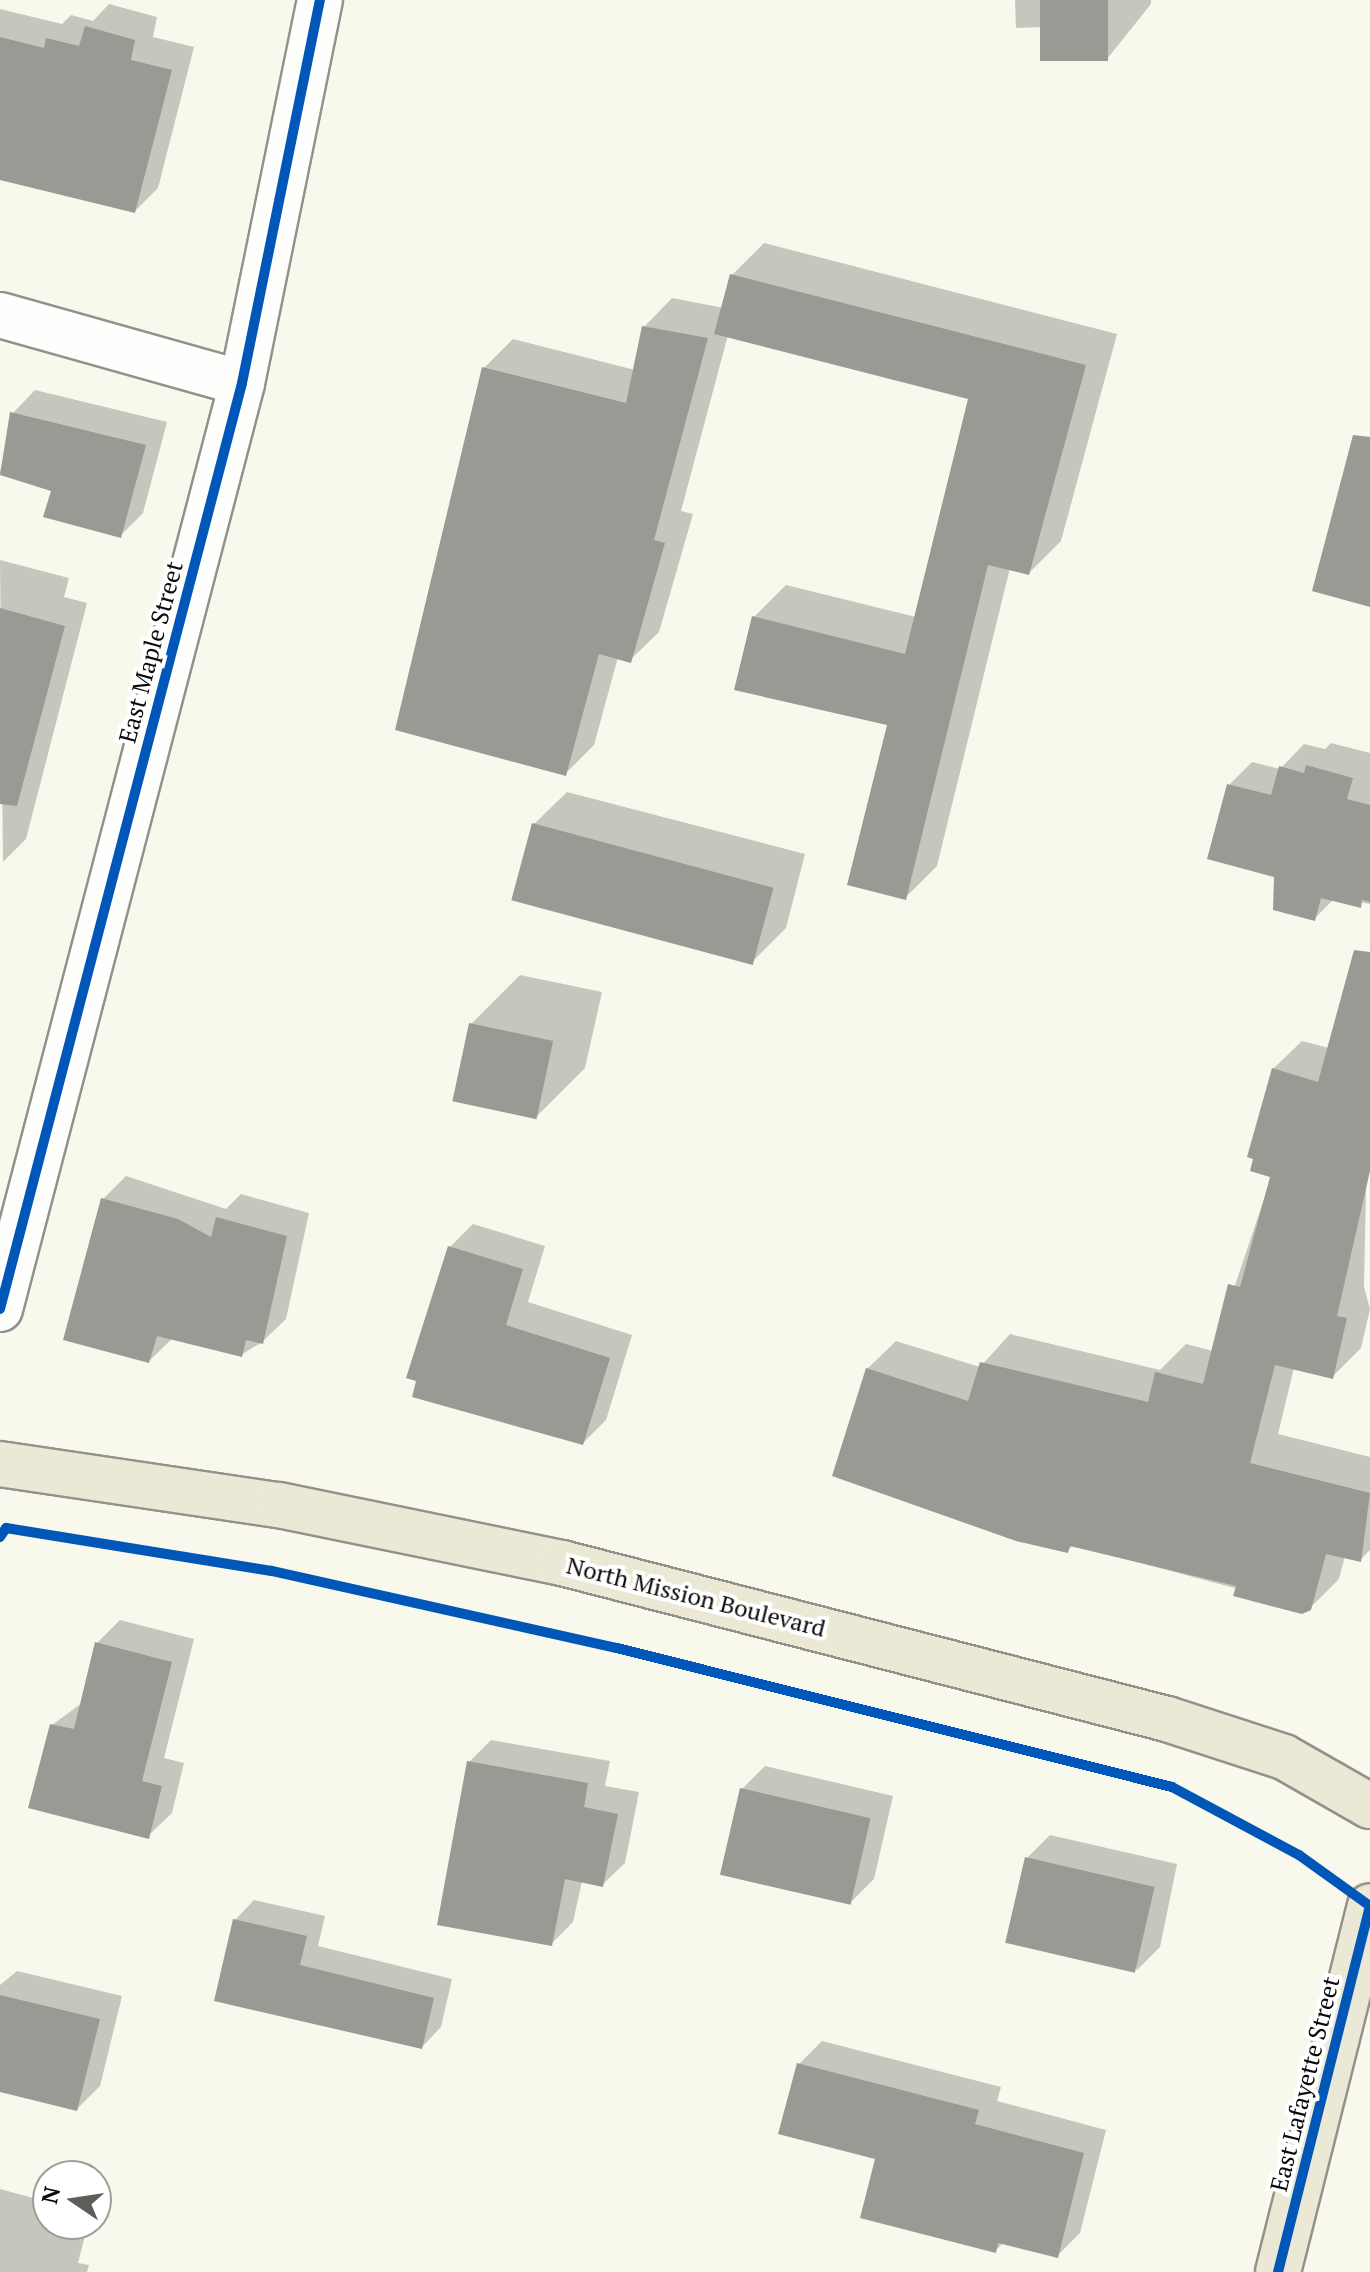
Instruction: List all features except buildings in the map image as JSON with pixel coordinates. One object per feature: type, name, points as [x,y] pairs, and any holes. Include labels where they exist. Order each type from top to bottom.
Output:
[{"type":"main road","name":"North Mission Boulevard","points":[[0,1464],[294,1507],[577,1567],[1167,1719],[1284,1757],[1370,1806]]},
{"type":"main road","name":"East Lafayette Street","points":[[1278,2272],[1370,1906]]},
{"type":"street","name":"East Maple Street","points":[[0,1309],[242,383],[320,0]]},
{"type":"street","points":[[0,315],[242,383]]},
{"type":"cycle path","points":[[0,1309],[242,383],[320,0]]},
{"type":"cycle path","points":[[0,1537],[6,1528],[272,1571],[617,1648],[1172,1787],[1299,1855],[1370,1906]]},
{"type":"cycle path","points":[[1278,2272],[1370,1906]]}]
